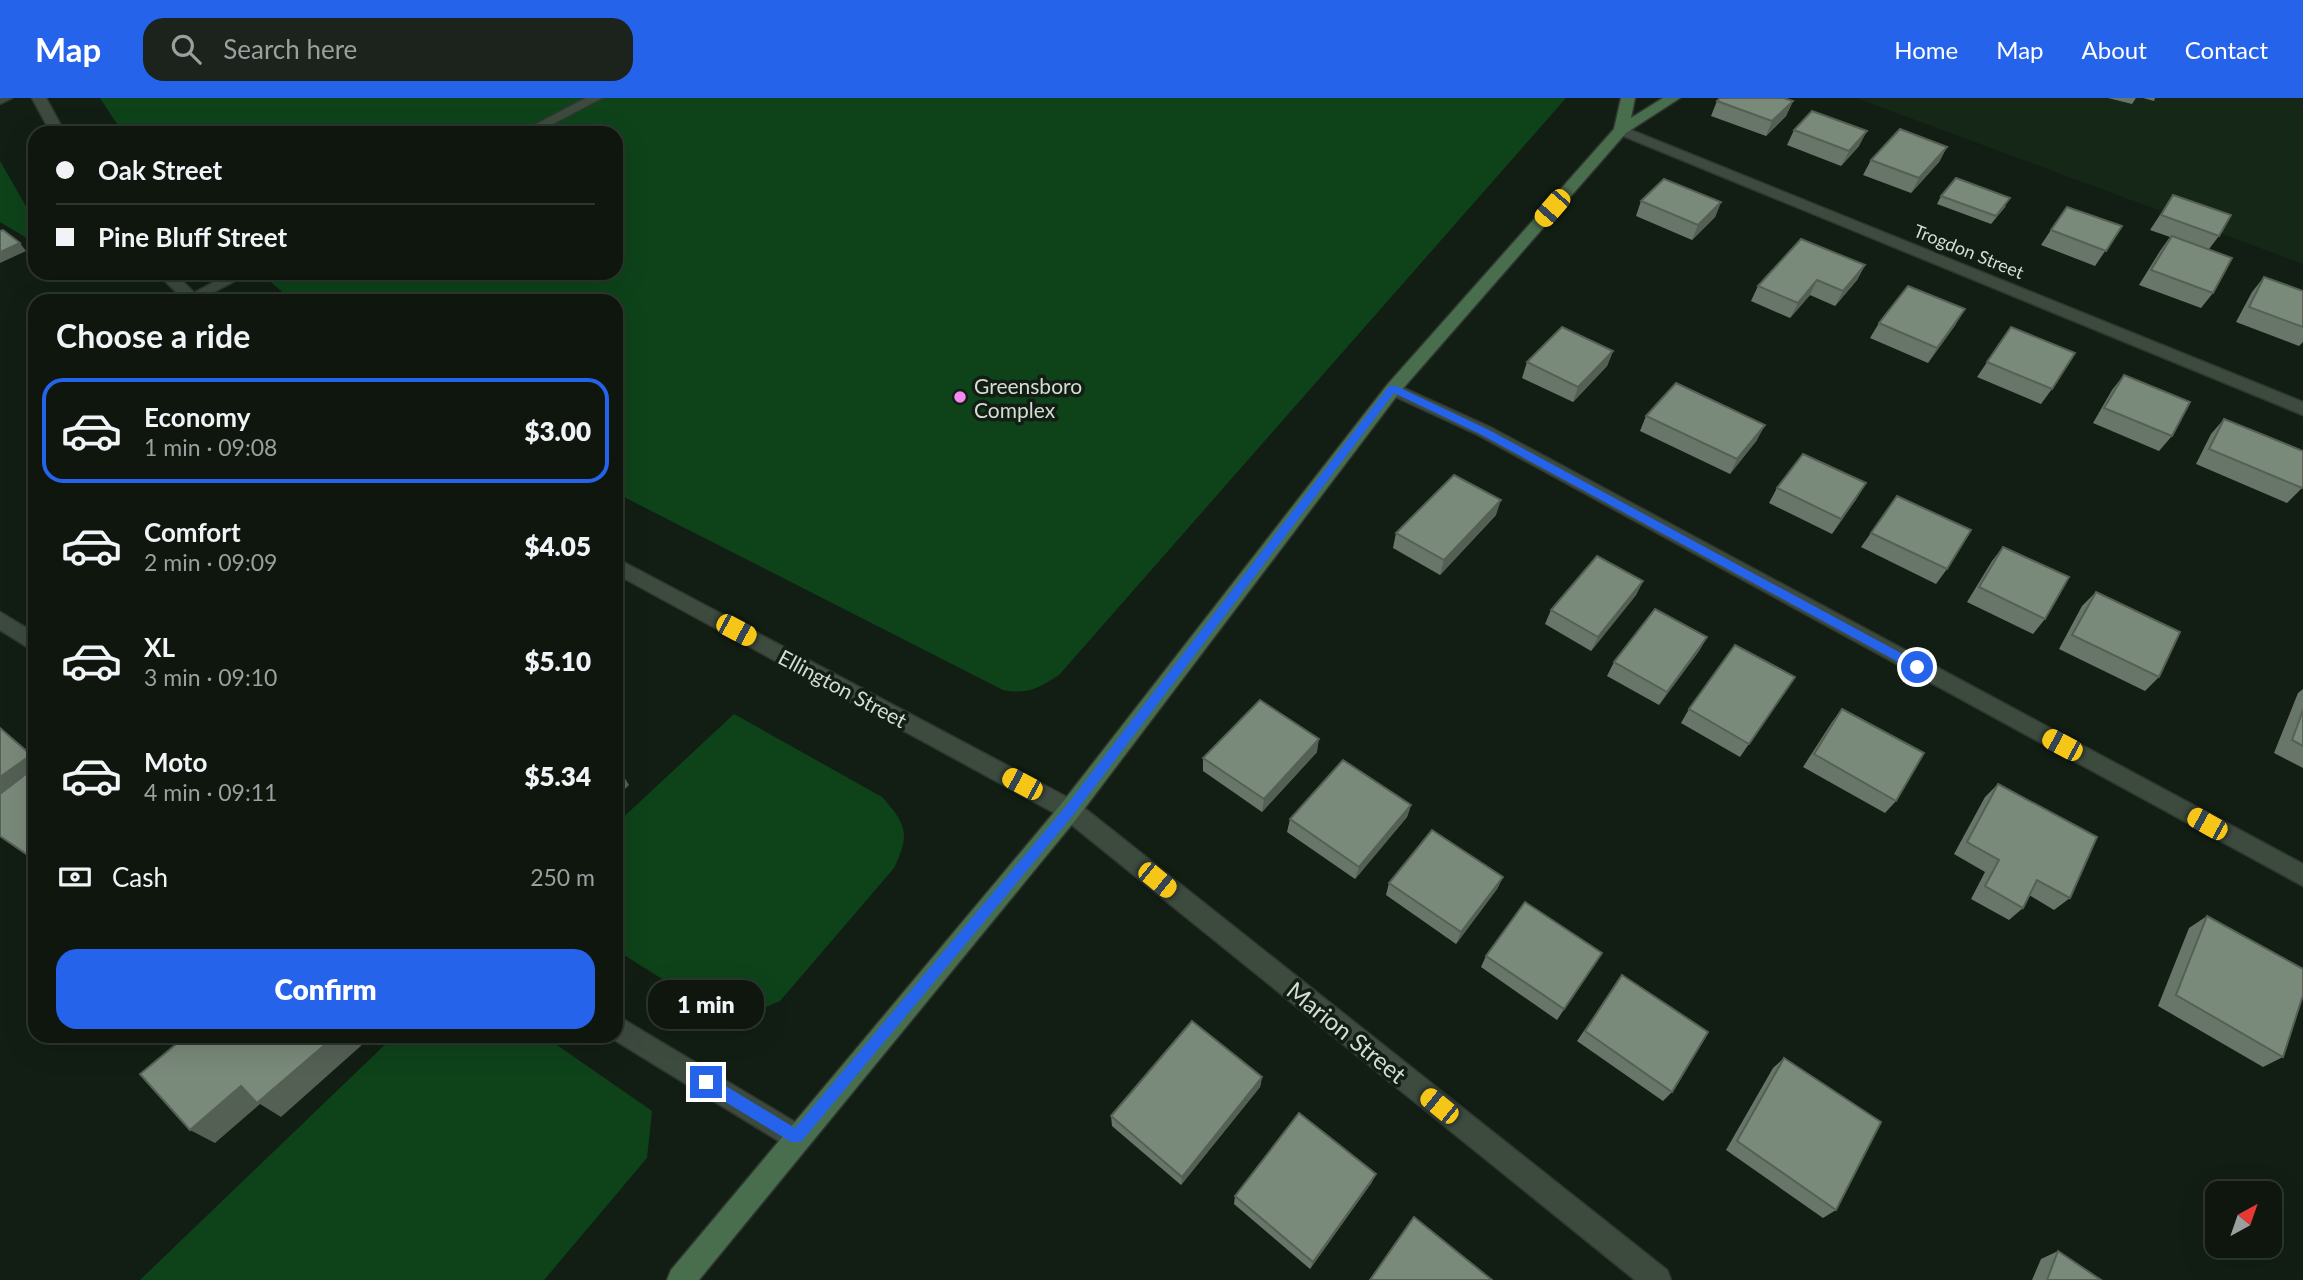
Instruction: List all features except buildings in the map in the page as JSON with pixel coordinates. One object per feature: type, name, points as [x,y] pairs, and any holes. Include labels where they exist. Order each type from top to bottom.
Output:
[{"type":"main road","points":[[1621,130],[1628,98]]},
{"type":"main road","points":[[681,1280],[796,1137],[1070,810],[1393,389],[1621,130],[1674,98]]},
{"type":"street","points":[[0,100],[5,98]]},
{"type":"street","points":[[39,98],[54,126]]},
{"type":"street","name":"Trogdon Street","points":[[1621,130],[2303,409]]},
{"type":"street","points":[[172,280],[187,294]]},
{"type":"street","points":[[1393,389],[1483,431],[2303,876]]},
{"type":"street","name":"Ellington Street","points":[[623,569],[1070,810]]},
{"type":"street","points":[[0,620],[28,639]]},
{"type":"street","name":"Marion Street","points":[[1070,810],[1657,1280]]},
{"type":"street","points":[[623,1031],[796,1137]]},
{"type":"lane","points":[[540,126],[596,98]]},
{"type":"lane","points":[[204,294],[230,280]]},
{"type":"shaded area","points":[[1856,98],[2303,98],[2303,264]]},
{"type":"green space","name":"Greensboro Complex","points":[[100,98],[1566,98],[1059,675],[1039,687],[1019,692],[1003,690],[623,497],[623,294],[285,294],[268,280],[623,280],[623,126],[118,126]]},
{"type":"green space","points":[[0,161],[28,210],[28,239],[0,222]]},
{"type":"green space","points":[[734,714],[882,797],[897,815],[904,838],[894,868],[780,1001],[731,1022],[623,954],[623,817]]},
{"type":"green space","points":[[387,1043],[554,1043],[652,1111],[647,1158],[544,1280],[140,1280]]},
{"type":"place","name":"Greensboro Complex","points":[[960,397]]},
{"type":"route","points":[[706,1082],[796,1137],[1070,810],[1393,389],[1483,431],[1917,667]]}]
